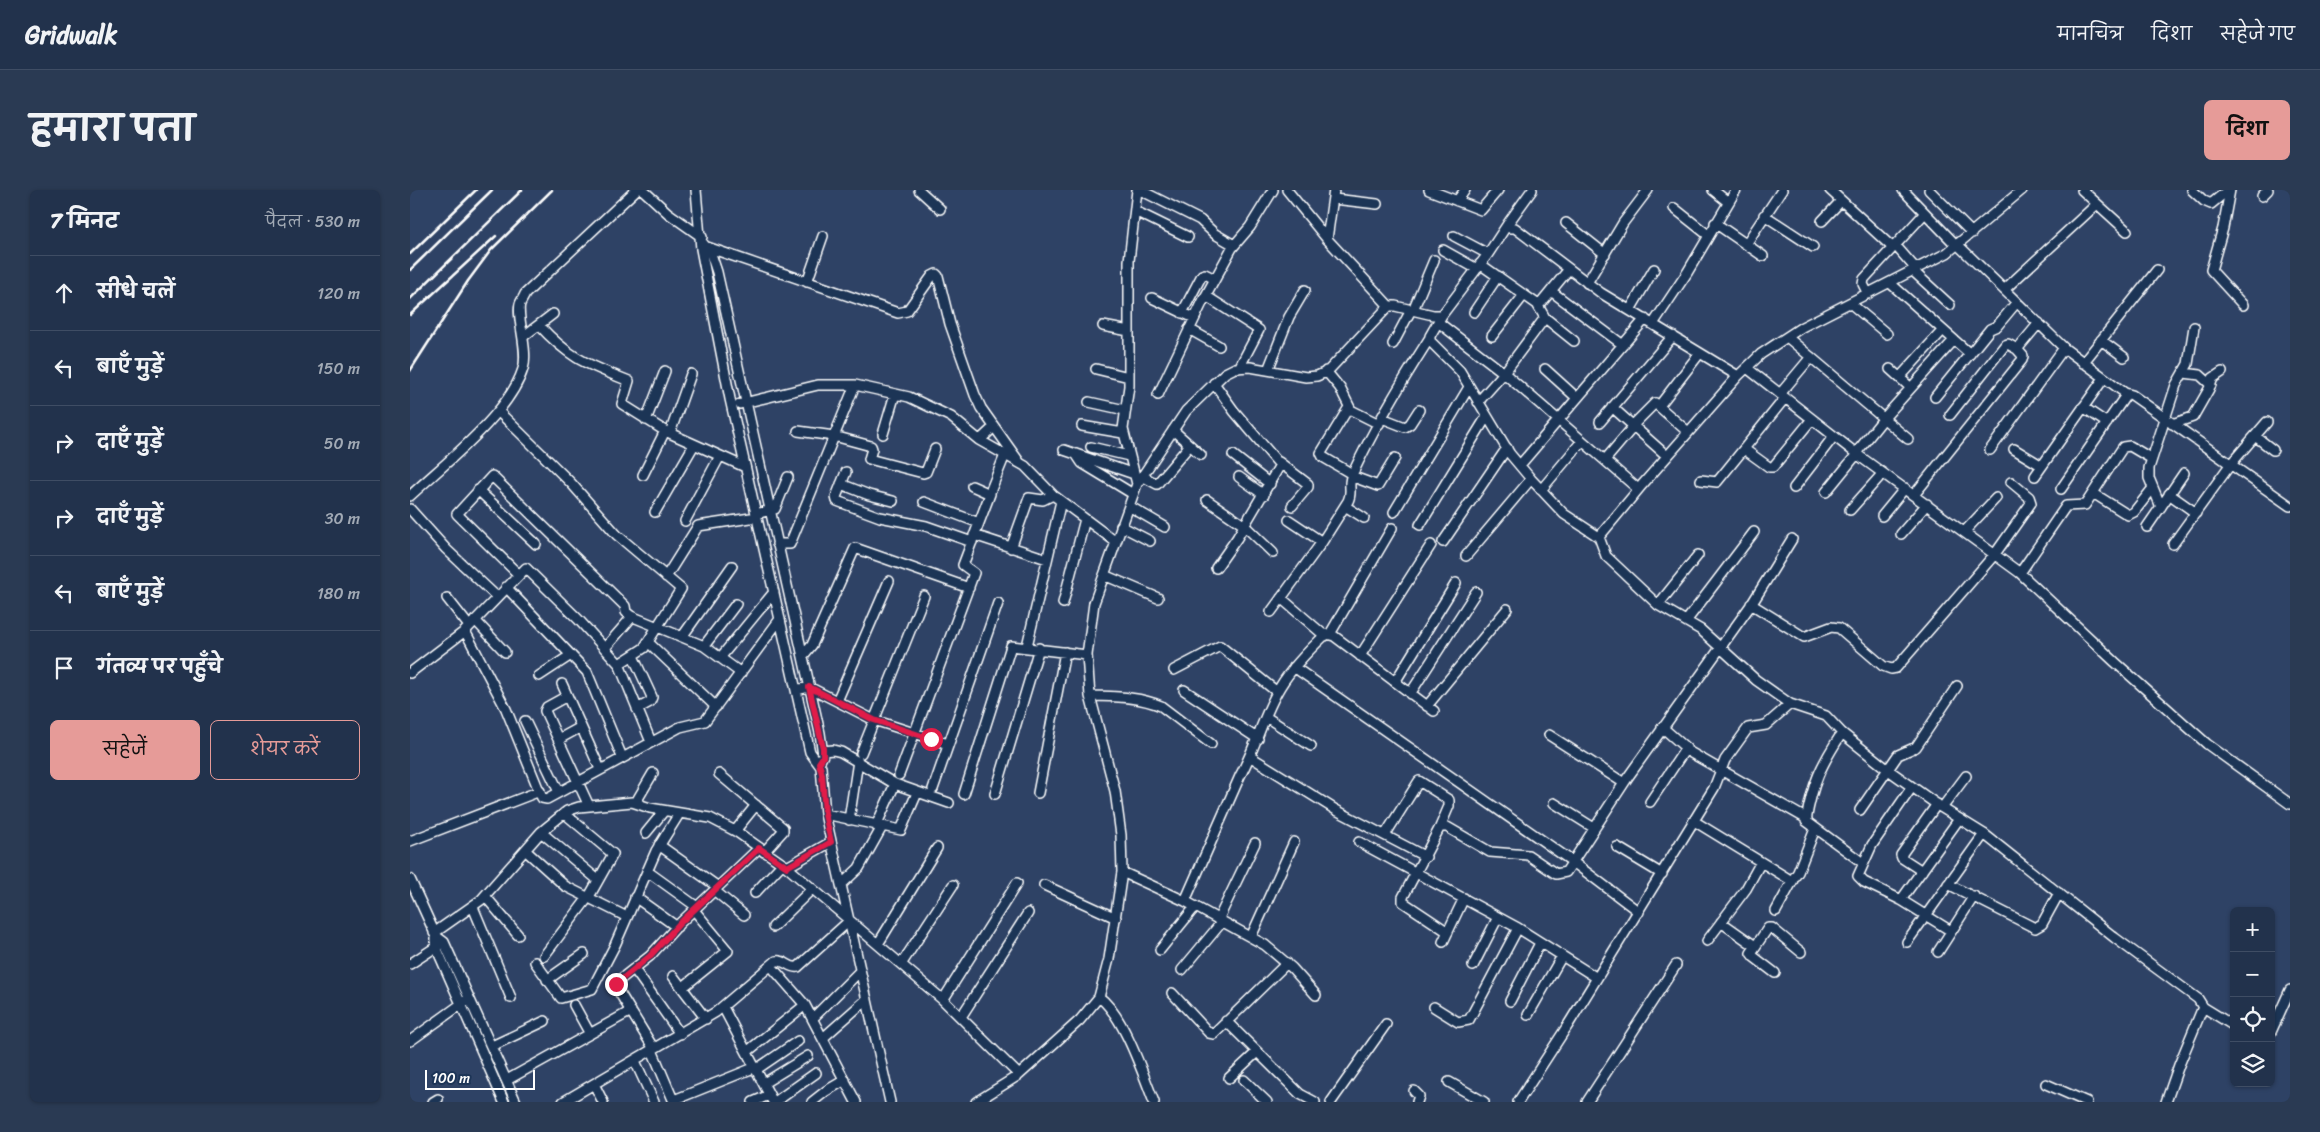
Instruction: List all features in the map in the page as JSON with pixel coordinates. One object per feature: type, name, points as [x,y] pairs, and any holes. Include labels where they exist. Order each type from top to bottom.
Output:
[{"type":"street","points":[[410,496],[498,411],[508,397],[524,368],[524,336],[519,306],[526,294],[636,190]]},
{"type":"street","points":[[643,190],[704,242],[892,312],[903,314],[907,311],[932,276],[936,274],[950,324],[981,408],[1020,463],[1053,495],[1116,542]]},
{"type":"street","points":[[696,190],[704,242],[714,263],[823,750],[823,757],[819,763]]},
{"type":"street","points":[[919,190],[940,209]]},
{"type":"street","points":[[1138,478],[1124,432],[1129,377],[1129,261],[1139,190],[1200,220],[1215,234],[1234,245]]},
{"type":"street","points":[[1158,395],[1194,318],[1234,245],[1250,227],[1274,190]]},
{"type":"street","points":[[1287,190],[1327,239],[1389,306],[1440,318],[1638,489]]},
{"type":"street","points":[[1431,190],[1480,210],[1498,190]]},
{"type":"street","points":[[1457,201],[1465,190]]},
{"type":"street","points":[[1271,612],[1322,542],[1345,506],[1350,497],[1352,475],[1396,392],[1430,339],[1440,318],[1488,254],[1508,222],[1532,190]]},
{"type":"street","points":[[1587,283],[1627,217],[1648,190]]},
{"type":"street","points":[[1713,190],[1728,202]]},
{"type":"street","points":[[1520,466],[1623,345],[1649,322],[1686,274],[1736,190]]},
{"type":"street","points":[[1746,244],[1782,190]]},
{"type":"street","points":[[1830,190],[1894,247],[1950,305]]},
{"type":"street","points":[[1903,190],[2064,348],[2125,393],[2132,395],[2230,466],[2290,506]]},
{"type":"street","points":[[1600,537],[1638,489],[1688,432],[1738,376],[1762,354],[1787,337],[1915,270],[1957,245],[2022,190]]},
{"type":"street","points":[[2082,190],[2126,231]]},
{"type":"street","points":[[2192,190],[2204,201],[2211,204],[2229,190]]},
{"type":"street","points":[[2229,190],[2223,228],[2211,270],[2243,305]]},
{"type":"street","points":[[1933,191],[1972,233]]},
{"type":"street","points":[[1327,239],[1334,195],[1377,204]]},
{"type":"street","points":[[1822,221],[1841,201]]},
{"type":"street","points":[[2004,290],[2097,204]]},
{"type":"street","points":[[1674,208],[1708,235]]},
{"type":"street","points":[[1135,211],[1188,237]]},
{"type":"street","points":[[1868,294],[1863,284],[1864,279],[1925,213]]},
{"type":"street","points":[[1764,215],[1813,247]]},
{"type":"street","points":[[1508,222],[1510,228],[1515,228],[1587,283],[1738,376]]},
{"type":"street","points":[[1566,223],[1605,254]]},
{"type":"street","points":[[1715,223],[1764,256]]},
{"type":"street","points":[[808,282],[823,236]]},
{"type":"street","points":[[1454,236],[1488,254]]},
{"type":"street","points":[[704,242],[701,249],[731,406],[810,752],[819,763],[822,774],[825,814],[890,1102]]},
{"type":"street","points":[[1443,250],[1498,276],[1537,304],[1544,317],[1574,340]]},
{"type":"street","points":[[1393,344],[1412,310],[1434,260]]},
{"type":"street","points":[[1537,304],[1542,302],[1569,269]]},
{"type":"street","points":[[1630,310],[1654,269]]},
{"type":"street","points":[[2083,363],[2157,270]]},
{"type":"street","points":[[1182,313],[1202,275],[1205,274],[1215,279]]},
{"type":"street","points":[[1474,312],[1498,276]]},
{"type":"street","points":[[1890,283],[1970,354]]},
{"type":"street","points":[[1268,370],[1290,317],[1305,290]]},
{"type":"street","points":[[1551,291],[1623,345]]},
{"type":"street","points":[[1492,336],[1524,295]]},
{"type":"street","points":[[1206,296],[1260,330],[1238,368]]},
{"type":"street","points":[[1152,298],[1194,318]]},
{"type":"street","points":[[1935,397],[1990,329],[1997,326],[2017,302]]},
{"type":"street","points":[[1850,303],[1887,334]]},
{"type":"street","points":[[976,1102],[1019,1075],[1080,1020],[1099,997],[1109,959],[1122,872],[1121,835],[1111,777],[1090,696],[1087,655],[1094,604],[1138,478],[1186,411],[1225,373],[1238,368],[1250,367],[1306,378],[1317,376],[1326,371],[1389,306]]},
{"type":"street","points":[[524,336],[553,314]]},
{"type":"street","points":[[1478,402],[1504,373],[1544,317]]},
{"type":"street","points":[[2016,348],[2019,347],[2039,323]]},
{"type":"street","points":[[539,324],[558,346],[571,356],[629,381],[622,404],[667,432],[745,467]]},
{"type":"street","points":[[1102,326],[1129,331]]},
{"type":"street","points":[[2161,506],[2148,472],[2169,422],[2176,385],[2188,364],[2194,327]]},
{"type":"street","points":[[1189,329],[1220,346]]},
{"type":"street","points":[[1900,377],[1943,330]]},
{"type":"street","points":[[1600,422],[1673,336]]},
{"type":"street","points":[[1787,337],[1908,439]]},
{"type":"street","points":[[1430,339],[1464,379],[1507,448],[1531,479],[1564,514],[1600,537],[1606,556],[1658,605],[1687,620],[1701,630],[1756,680],[1790,704],[1826,716],[1842,734],[1887,769],[1984,834],[2058,893],[2198,999],[2203,1007],[2230,1024]]},
{"type":"street","points":[[1826,492],[1884,418],[1954,340]]},
{"type":"street","points":[[2101,340],[2124,357]]},
{"type":"street","points":[[1914,495],[2022,360],[2023,356],[2016,348],[2008,344],[2005,345],[1950,415]]},
{"type":"street","points":[[1990,450],[2064,348]]},
{"type":"street","points":[[1659,406],[1700,353]]},
{"type":"street","points":[[1701,480],[1717,482],[1744,449],[1811,358]]},
{"type":"street","points":[[1747,368],[1856,453],[2020,573],[2115,662],[2207,744],[2290,804]]},
{"type":"street","points":[[1096,369],[1129,377]]},
{"type":"street","points":[[1545,369],[1577,398]]},
{"type":"street","points":[[1890,369],[1911,388]]},
{"type":"street","points":[[646,420],[665,371]]},
{"type":"street","points":[[1326,371],[1342,391],[1349,407],[1354,412],[1380,421],[1408,426],[1419,410]]},
{"type":"street","points":[[2169,422],[2193,417],[2213,378],[2222,372]]},
{"type":"street","points":[[2184,373],[2200,375],[2211,385]]},
{"type":"street","points":[[643,475],[667,432],[691,374]]},
{"type":"street","points":[[2035,476],[2104,378]]},
{"type":"street","points":[[1394,512],[1464,379]]},
{"type":"street","points":[[1214,383],[1279,462],[1308,484],[1308,488],[1292,506]]},
{"type":"street","points":[[731,406],[807,386],[855,386],[909,397],[951,417],[980,440],[1020,463]]},
{"type":"street","points":[[777,544],[790,544],[855,386]]},
{"type":"street","points":[[2061,488],[2124,398],[2125,393]]},
{"type":"street","points":[[883,434],[895,394]]},
{"type":"street","points":[[1089,402],[1125,410]]},
{"type":"street","points":[[1605,460],[1652,404],[1659,406],[1688,432]]},
{"type":"street","points":[[1349,407],[1321,453],[1323,457],[1352,475],[1378,486],[1395,458]]},
{"type":"street","points":[[1612,407],[1667,456]]},
{"type":"street","points":[[2083,407],[2107,422]]},
{"type":"street","points":[[498,411],[571,483],[617,535],[681,590],[648,642],[633,656],[619,664]]},
{"type":"street","points":[[1420,525],[1487,416]]},
{"type":"street","points":[[1744,449],[1769,467],[1773,467],[1812,419]]},
{"type":"street","points":[[2174,544],[2230,466],[2267,422]]},
{"type":"street","points":[[1082,426],[1124,432]]},
{"type":"street","points":[[980,440],[994,427]]},
{"type":"street","points":[[1173,430],[1201,455]]},
{"type":"street","points":[[798,431],[834,436],[871,446],[869,459],[923,473],[926,472],[936,449]]},
{"type":"street","points":[[1794,488],[1834,436]]},
{"type":"street","points":[[2255,436],[2274,450]]},
{"type":"street","points":[[1541,490],[1582,441]]},
{"type":"street","points":[[655,512],[694,445]]},
{"type":"street","points":[[1064,450],[1157,484],[1190,445]]},
{"type":"street","points":[[2020,573],[2066,506],[2071,504],[2084,506],[2126,445],[2152,459]]},
{"type":"street","points":[[1091,447],[1130,456]]},
{"type":"street","points":[[1443,542],[1507,448]]},
{"type":"street","points":[[2014,450],[2042,466]]},
{"type":"street","points":[[1076,454],[1082,463],[1133,494]]},
{"type":"street","points":[[899,775],[969,588],[974,572],[963,566],[1005,455]]},
{"type":"street","points":[[1233,455],[1270,484]]},
{"type":"street","points":[[685,521],[720,456]]},
{"type":"street","points":[[1216,568],[1245,526],[1280,468],[1279,462]]},
{"type":"street","points":[[846,472],[836,497],[838,501],[880,517],[973,538],[1047,559]]},
{"type":"street","points":[[1850,510],[1883,473]]},
{"type":"street","points":[[2146,527],[2184,473]]},
{"type":"street","points":[[518,574],[458,516],[458,512],[493,476],[625,606],[625,611],[631,616],[704,646],[741,673]]},
{"type":"street","points":[[666,577],[698,526],[756,516],[776,508],[788,477]]},
{"type":"street","points":[[1239,477],[1264,494]]},
{"type":"street","points":[[1466,556],[1531,479]]},
{"type":"street","points":[[1752,604],[1804,637],[1831,627],[1839,628],[1883,666],[1891,669],[1896,668],[1995,554],[2031,500],[2011,482]]},
{"type":"street","points":[[841,484],[893,501]]},
{"type":"street","points":[[972,486],[990,492]]},
{"type":"street","points":[[1882,516],[1905,488]]},
{"type":"street","points":[[2093,493],[2128,515],[2134,512],[2153,488]]},
{"type":"street","points":[[478,490],[536,544]]},
{"type":"street","points":[[2169,494],[2196,513]]},
{"type":"street","points":[[1011,548],[1029,498],[1043,500],[1053,495]]},
{"type":"street","points":[[1964,532],[1996,498]]},
{"type":"street","points":[[1207,500],[1245,526],[1273,553]]},
{"type":"street","points":[[1027,646],[1061,501]]},
{"type":"street","points":[[924,502],[979,523]]},
{"type":"street","points":[[1901,534],[1927,504]]},
{"type":"street","points":[[1129,506],[1165,527]]},
{"type":"street","points":[[1345,506],[1364,518]]},
{"type":"street","points":[[410,509],[453,556],[497,597]]},
{"type":"street","points":[[1062,603],[1085,519]]},
{"type":"street","points":[[1289,520],[1322,542]]},
{"type":"street","points":[[1122,526],[1150,541]]},
{"type":"street","points":[[1185,901],[1240,776],[1251,757],[1277,692],[1294,667],[1327,635],[1392,528]]},
{"type":"street","points":[[1687,620],[1754,532]]},
{"type":"street","points":[[1440,827],[1446,826],[1492,852],[1528,854],[1556,874],[1566,872],[1662,727],[1752,604],[1792,538]]},
{"type":"street","points":[[1360,656],[1431,545]]},
{"type":"street","points":[[802,656],[812,645],[855,548],[969,588]]},
{"type":"street","points":[[1658,605],[1698,556]]},
{"type":"street","points":[[682,637],[732,566]]},
{"type":"street","points":[[410,673],[470,626],[518,574],[526,568],[619,664],[651,742]]},
{"type":"street","points":[[1104,575],[1158,598]]},
{"type":"street","points":[[837,701],[889,581]]},
{"type":"street","points":[[1394,682],[1456,584]]},
{"type":"street","points":[[506,588],[587,672],[622,757]]},
{"type":"street","points":[[720,658],[774,592]]},
{"type":"street","points":[[1410,694],[1476,592]]},
{"type":"street","points":[[849,820],[860,757],[924,596]]},
{"type":"street","points":[[447,598],[470,626],[505,652]]},
{"type":"street","points":[[1281,598],[1327,635],[1360,656],[1430,708],[1507,609]]},
{"type":"street","points":[[932,789],[998,603]]},
{"type":"street","points":[[704,646],[736,604]]},
{"type":"street","points":[[605,648],[632,618],[631,616]]},
{"type":"street","points":[[470,626],[542,798],[547,799],[559,792],[580,785],[600,769],[685,725],[704,722],[780,619]]},
{"type":"street","points":[[648,642],[716,707]]},
{"type":"street","points":[[964,794],[1010,647],[1013,645],[1027,646],[1087,655]]},
{"type":"street","points":[[1174,670],[1220,646],[1277,692]]},
{"type":"street","points":[[995,794],[1039,648]]},
{"type":"street","points":[[1038,793],[1065,652]]},
{"type":"street","points":[[539,676],[571,655]]},
{"type":"street","points":[[633,656],[652,697],[650,702],[637,709]]},
{"type":"street","points":[[1294,667],[1573,862],[1638,912]]},
{"type":"street","points":[[562,684],[600,769]]},
{"type":"street","points":[[1860,810],[1900,753],[1916,747],[1957,686]]},
{"type":"street","points":[[796,690],[809,687],[874,720],[948,744]]},
{"type":"street","points":[[1184,690],[1258,739]]},
{"type":"street","points":[[568,696],[546,708],[589,806]]},
{"type":"street","points":[[1090,696],[1149,701],[1161,706],[1211,744]]},
{"type":"street","points":[[1518,1102],[1662,874],[1714,788],[1725,760],[1748,728],[1766,725],[1790,704]]},
{"type":"street","points":[[1266,717],[1311,746]]},
{"type":"street","points":[[525,721],[559,792]]},
{"type":"street","points":[[559,739],[581,727]]},
{"type":"street","points":[[1662,727],[1685,746],[1686,750],[1720,771],[1807,818]]},
{"type":"street","points":[[1842,734],[1816,777],[1807,823],[1863,863]]},
{"type":"street","points":[[1549,735],[1624,783]]},
{"type":"street","points":[[823,750],[837,750],[860,757],[895,784],[949,803]]},
{"type":"street","points":[[1650,802],[1686,750]]},
{"type":"street","points":[[1251,757],[1301,790],[1426,857]]},
{"type":"street","points":[[636,802],[653,772]]},
{"type":"street","points":[[719,774],[784,830],[696,908],[650,956],[616,984],[653,1050],[674,1101],[756,1068],[798,1041]]},
{"type":"street","points":[[1922,871],[1902,858],[1901,854],[1966,776]]},
{"type":"street","points":[[1385,835],[1419,781],[1449,800],[1449,806],[1426,857],[1403,897],[1403,902],[1448,932]]},
{"type":"street","points":[[841,885],[859,868],[879,826],[895,784]]},
{"type":"street","points":[[1912,787],[1872,845],[1858,876],[1859,879],[1901,900],[1951,931]]},
{"type":"street","points":[[414,839],[540,791]]},
{"type":"street","points":[[825,814],[898,830],[903,828],[917,793]]},
{"type":"street","points":[[435,934],[485,896],[541,832],[564,813],[589,806],[636,802],[648,808],[712,818],[735,831],[784,865],[849,921],[902,963],[961,1017],[1019,1075]]},
{"type":"street","points":[[1554,803],[1594,828]]},
{"type":"street","points":[[735,831],[756,805]]},
{"type":"street","points":[[646,833],[664,811]]},
{"type":"street","points":[[544,956],[588,898],[607,867],[613,853],[564,813]]},
{"type":"street","points":[[535,962],[562,998],[592,989],[615,946],[659,845],[679,814]]},
{"type":"street","points":[[1901,900],[1959,819]]},
{"type":"street","points":[[1694,821],[1790,881],[1793,880]]},
{"type":"street","points":[[1776,911],[1793,880],[1814,829]]},
{"type":"street","points":[[541,832],[598,880]]},
{"type":"street","points":[[1907,942],[1984,834]]},
{"type":"street","points":[[755,894],[784,865],[831,842]]},
{"type":"street","points":[[1182,970],[1220,921],[1255,842]]},
{"type":"street","points":[[1251,937],[1294,842]]},
{"type":"street","points":[[1359,842],[1518,928],[1597,978]]},
{"type":"street","points":[[659,845],[717,889],[744,915]]},
{"type":"street","points":[[1617,847],[1662,874]]},
{"type":"street","points":[[878,944],[937,848]]},
{"type":"street","points":[[525,850],[557,881],[627,917]]},
{"type":"street","points":[[1707,941],[1746,889],[1761,862]]},
{"type":"street","points":[[647,871],[696,908],[727,949],[728,954],[682,988]]},
{"type":"street","points":[[1122,872],[1185,901],[1251,937],[1287,964],[1316,995]]},
{"type":"street","points":[[411,882],[435,934],[436,947],[504,1102]]},
{"type":"street","points":[[943,1000],[1017,883]]},
{"type":"street","points":[[1948,884],[2035,928],[2042,924],[2058,893]]},
{"type":"street","points":[[902,963],[952,885]]},
{"type":"street","points":[[1044,885],[1116,918]]},
{"type":"street","points":[[773,927],[812,889]]},
{"type":"street","points":[[485,896],[518,935]]},
{"type":"street","points":[[1938,952],[1974,896]]},
{"type":"street","points":[[635,897],[676,927]]},
{"type":"street","points":[[1443,942],[1464,898]]},
{"type":"street","points":[[473,907],[512,998]]},
{"type":"street","points":[[1160,950],[1196,907]]},
{"type":"street","points":[[961,1017],[1028,914]]},
{"type":"street","points":[[1473,966],[1498,918]]},
{"type":"street","points":[[564,1102],[723,1007],[779,960],[792,968],[798,967],[849,921]]},
{"type":"street","points":[[1721,922],[1755,946]]},
{"type":"street","points":[[1434,1007],[1458,1022],[1469,1020],[1518,928]]},
{"type":"street","points":[[1775,973],[1752,955],[1755,946],[1770,928],[1801,952]]},
{"type":"street","points":[[435,934],[444,942],[516,1102]]},
{"type":"street","points":[[410,964],[444,942]]},
{"type":"street","points":[[1510,1001],[1540,943]]},
{"type":"street","points":[[547,980],[584,954]]},
{"type":"street","points":[[1528,1015],[1562,956]]},
{"type":"street","points":[[1172,993],[1209,1033],[1214,1034],[1287,964]]},
{"type":"street","points":[[1587,1102],[1676,965]]},
{"type":"street","points":[[771,966],[805,1005],[856,1102]]},
{"type":"street","points":[[634,969],[680,1034]]},
{"type":"street","points":[[813,1018],[860,971]]},
{"type":"street","points":[[673,976],[706,1018]]},
{"type":"street","points":[[2275,1023],[2290,990]]},
{"type":"street","points":[[410,1041],[470,997]]},
{"type":"street","points":[[1099,997],[1110,1007],[1126,1036],[1154,1102]]},
{"type":"street","points":[[823,1038],[867,998]]},
{"type":"street","points":[[574,1005],[590,1034]]},
{"type":"street","points":[[748,1052],[805,1005]]},
{"type":"street","points":[[723,1007],[773,1100]]},
{"type":"street","points":[[2166,1102],[2178,1065],[2203,1007]]},
{"type":"street","points":[[507,1080],[631,1011]]},
{"type":"street","points":[[492,1046],[545,1021]]},
{"type":"street","points":[[1226,1022],[1300,1094],[1316,1102]]},
{"type":"street","points":[[1331,1102],[1386,1024]]},
{"type":"street","points":[[1229,1078],[1257,1052]]},
{"type":"street","points":[[764,1083],[808,1056]]},
{"type":"street","points":[[635,1061],[654,1102]]},
{"type":"street","points":[[752,1102],[773,1100],[816,1073]]},
{"type":"street","points":[[812,1102],[845,1080]]},
{"type":"street","points":[[1244,1080],[1267,1102]]},
{"type":"street","points":[[1449,1082],[1484,1102]]},
{"type":"street","points":[[594,1084],[602,1102]]},
{"type":"street","points":[[2046,1084],[2087,1102]]},
{"type":"street","points":[[1414,1091],[1419,1096],[1417,1102]]},
{"type":"railway","points":[[410,254],[476,190]]},
{"type":"railway","points":[[410,270],[492,190]]},
{"type":"railway","points":[[410,299],[522,190]]},
{"type":"railway","points":[[410,371],[468,281],[491,250],[552,190]]},
{"type":"railway","points":[[410,315],[496,236]]},
{"type":"route","points":[[616,984],[650,956],[680,923],[759,848],[787,867],[831,842],[825,814],[822,774],[819,763],[823,757],[823,748],[809,687],[874,720],[931,739]]}]
